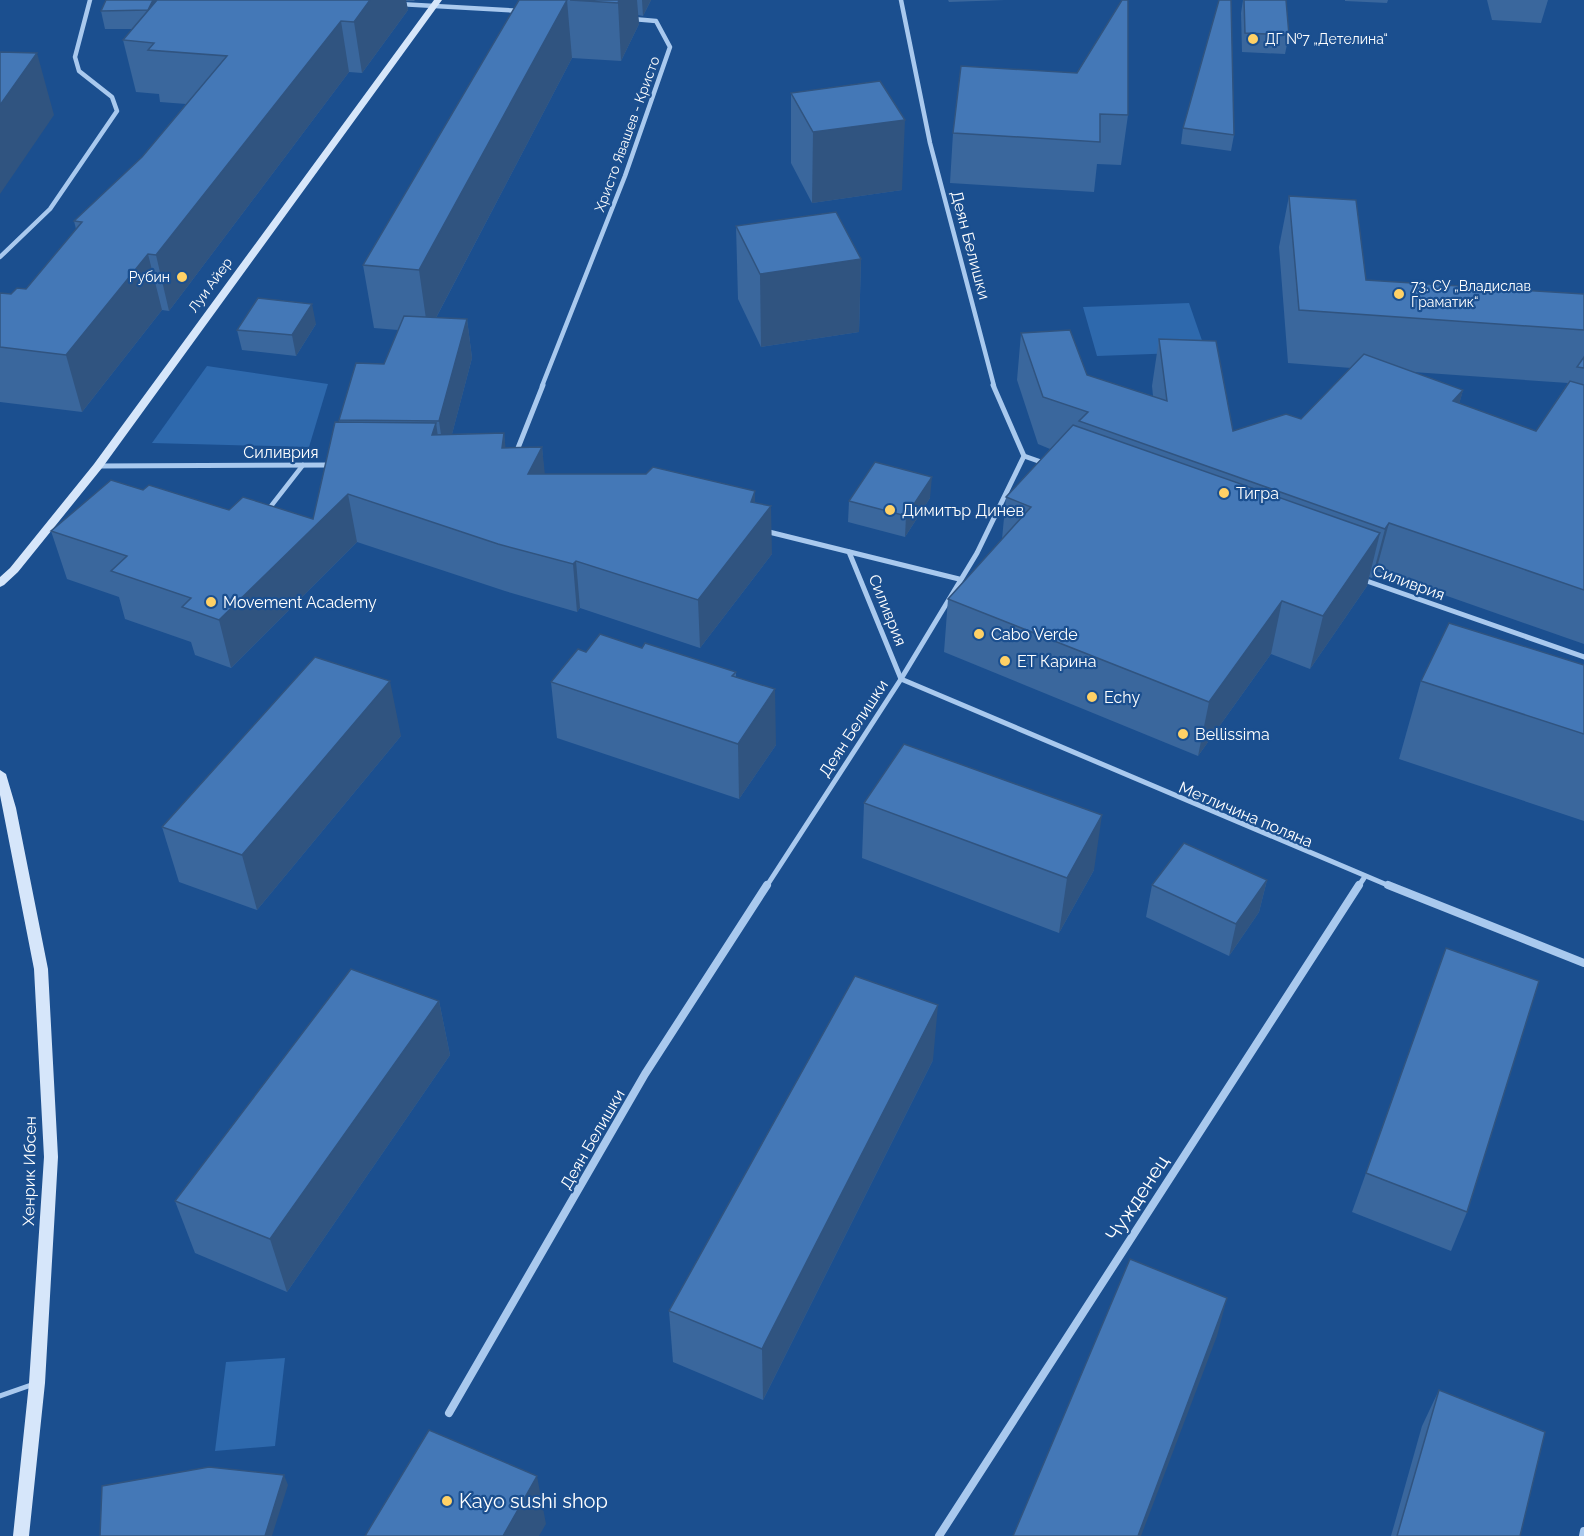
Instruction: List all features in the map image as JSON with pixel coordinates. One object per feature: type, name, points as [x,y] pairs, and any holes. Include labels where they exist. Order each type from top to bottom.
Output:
[{"type":"main road","name":"Луи Айер","points":[[0,583],[14,570],[98,465],[437,3]]},
{"type":"main road","name":"Хенрик Ибсен","points":[[0,774],[10,808],[41,969],[51,1157],[36,1383],[21,1536]]},
{"type":"street","points":[[0,257],[50,209],[117,111],[112,97],[79,71],[75,57],[90,0]]},
{"type":"street","name":"Деян Белишки","points":[[449,1413],[645,1074],[901,679],[959,579],[977,553],[1024,456],[996,395],[930,143],[901,0]]},
{"type":"street","points":[[389,3],[437,3],[525,12]]},
{"type":"street","name":"Христо Явашев - Кристо","points":[[514,457],[622,185],[670,47],[656,21],[626,19]]},
{"type":"street","points":[[1024,456],[1056,468]]},
{"type":"street","name":"Силиврия","points":[[98,465],[344,465]]},
{"type":"street","name":"Силиврия","points":[[758,529],[959,579]]},
{"type":"street","name":"Силиврия","points":[[849,552],[901,679]]},
{"type":"street","name":"Силиврия","points":[[1351,575],[1584,657]]},
{"type":"street","name":"Метличина поляна","points":[[901,679],[1173,798],[1364,878],[1584,963]]},
{"type":"street","name":"Чужденец","points":[[939,1536],[1364,878]]},
{"type":"street","points":[[1583,1536],[1584,1531]]},
{"type":"lane","points":[[267,511],[303,465]]},
{"type":"lane","points":[[0,1396],[36,1383]]},
{"type":"shaded area","points":[[1189,303],[1206,352],[1097,356],[1083,307]]},
{"type":"shaded area","points":[[207,366],[328,384],[309,447],[152,443]]},
{"type":"shaded area","points":[[285,1358],[275,1446],[215,1451],[226,1362]]},
{"type":"building","points":[[106,0],[153,0],[148,10],[101,11]]},
{"type":"building","points":[[157,0],[370,0],[354,22],[341,21],[156,255],[148,254],[66,355],[0,347],[0,293],[11,294],[17,288],[26,289],[82,222],[74,221],[142,157],[227,56],[148,50],[154,43],[123,40]]},
{"type":"building","points":[[519,0],[567,0],[419,270],[363,265]]},
{"type":"building","points":[[570,0],[619,0],[618,3]]},
{"type":"building","points":[[1122,0],[1128,0],[1128,115],[1100,114],[1100,142],[953,133],[961,66],[1077,73]]},
{"type":"building","points":[[1219,0],[1231,0],[1234,135],[1183,128]]},
{"type":"building","points":[[1244,0],[1286,0],[1289,35],[1245,33]]},
{"type":"building","points":[[0,52],[37,53],[0,105]]},
{"type":"building","points":[[880,81],[905,120],[813,132],[791,93]]},
{"type":"building","points":[[1289,196],[1356,200],[1366,280],[1584,294],[1584,330],[1299,310]]},
{"type":"building","points":[[836,212],[861,259],[760,274],[736,226]]},
{"type":"building","points":[[258,298],[312,304],[292,335],[237,330]]},
{"type":"building","points":[[404,316],[467,319],[439,421],[339,420],[356,363],[384,364]]},
{"type":"building","points":[[1070,330],[1087,375],[1167,401],[1159,339],[1216,341],[1233,431],[1286,414],[1301,419],[1364,354],[1463,390],[1453,401],[1536,431],[1570,381],[1584,385],[1584,590],[1389,523],[1385,529],[1079,421],[1088,412],[1043,397],[1021,333]]},
{"type":"building","points":[[1584,357],[1584,368],[1577,367]]},
{"type":"building","points":[[335,422],[436,423],[432,435],[504,433],[502,448],[542,447],[528,474],[646,474],[653,467],[755,491],[751,502],[771,506],[698,600],[576,561],[573,564],[498,544],[348,494],[219,620],[182,607],[191,598],[111,571],[127,556],[51,531],[111,480],[143,490],[149,485],[229,510],[243,497],[313,519]]},
{"type":"building","points":[[1073,425],[1380,533],[1323,616],[1282,601],[1209,702],[948,599],[1031,507],[1006,497]]},
{"type":"building","points":[[875,462],[932,477],[906,516],[849,501]]},
{"type":"building","points":[[1449,623],[1584,665],[1584,734],[1421,681]]},
{"type":"building","points":[[600,634],[642,648],[645,643],[736,672],[732,676],[775,689],[738,744],[551,682],[578,649],[586,652]]},
{"type":"building","points":[[315,657],[390,681],[242,855],[162,827]]},
{"type":"building","points":[[904,744],[1102,815],[1067,878],[864,803]]},
{"type":"building","points":[[1184,843],[1267,880],[1236,924],[1152,885]]},
{"type":"building","points":[[1446,948],[1539,981],[1467,1212],[1366,1173]]},
{"type":"building","points":[[351,969],[439,1001],[270,1239],[175,1201]]},
{"type":"building","points":[[855,976],[938,1005],[762,1349],[669,1311]]},
{"type":"building","points":[[1130,1259],[1227,1298],[1138,1536],[1013,1536]]},
{"type":"building","points":[[1439,1390],[1545,1432],[1520,1536],[1397,1536]]},
{"type":"building","points":[[429,1430],[537,1476],[503,1536],[365,1536]]},
{"type":"building","points":[[209,1467],[284,1475],[265,1536],[100,1536],[102,1486]]},
{"type":"place","name":"ДГ №7 „Детелина“","points":[[1253,39]]},
{"type":"place","name":"Рубин","points":[[182,277]]},
{"type":"place","name":"73. СУ „Владислав Граматик“","points":[[1399,294]]},
{"type":"place","name":"Тигра","points":[[1224,493]]},
{"type":"place","name":"Димитър Динев","points":[[890,510]]},
{"type":"place","name":"Movement Academy","points":[[211,602]]},
{"type":"place","name":"Cabo Verde","points":[[979,634]]},
{"type":"place","name":"ЕТ Карина","points":[[1005,661]]},
{"type":"place","name":"Echy","points":[[1092,697]]},
{"type":"place","name":"Bellissima","points":[[1183,734]]},
{"type":"place","name":"Kayo sushi shop","points":[[447,1501]]}]
